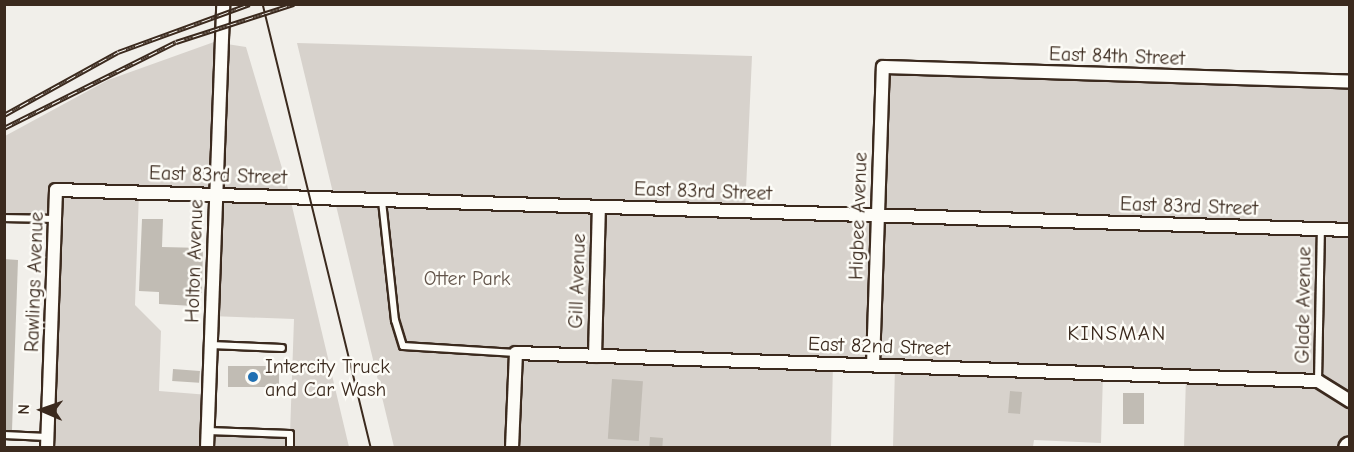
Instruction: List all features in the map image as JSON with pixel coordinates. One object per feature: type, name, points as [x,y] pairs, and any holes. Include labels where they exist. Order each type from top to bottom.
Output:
[{"type":"street","name":"Holton Avenue","points":[[207,447],[223,4]]},
{"type":"street","name":"East 84th Street","points":[[883,67],[1350,82]]},
{"type":"street","name":"Higbee Avenue","points":[[873,365],[883,67]]},
{"type":"street","name":"East 83rd Street","points":[[56,190],[1350,230]]},
{"type":"street","name":"Rawlings Avenue","points":[[47,442],[56,190]]},
{"type":"street","name":"Gill Avenue","points":[[595,356],[599,207]]},
{"type":"street","name":"East 82nd Street","points":[[516,353],[1318,381],[1350,400]]},
{"type":"street","points":[[512,447],[516,353]]},
{"type":"lane","name":"East 82nd Street","points":[[382,201],[395,320],[403,346],[516,353]]},
{"type":"lane","points":[[4,218],[55,219]]},
{"type":"lane","name":"Glade Avenue","points":[[1318,381],[1321,230]]},
{"type":"lane","points":[[210,345],[282,348]]},
{"type":"lane","points":[[207,431],[290,434],[290,447]]},
{"type":"lane","points":[[4,435],[47,442]]},
{"type":"green space","points":[[214,42],[246,47],[287,185],[349,447],[47,447],[55,219],[5,218],[5,136],[108,80]],"holes":[[[139,192],[215,195],[211,316],[294,319],[290,434],[207,431],[209,395],[159,391],[161,331],[135,305]]]},
{"type":"green space","name":"Otter Park","points":[[297,43],[752,56],[745,212],[877,216],[883,60],[1349,75],[1349,447],[1184,447],[1186,376],[1103,374],[1101,443],[1034,440],[1033,447],[893,447],[895,366],[833,364],[831,447],[394,447]]},
{"type":"building","points":[[142,219],[163,219],[162,247],[203,248],[202,293],[194,292],[193,306],[159,304],[159,292],[139,291]]},
{"type":"building","points":[[4,259],[18,260],[12,430],[4,430]]},
{"type":"building","name":"Intercity Truck and Car Wash","points":[[228,366],[279,366],[279,387],[228,387]]},
{"type":"building","points":[[173,369],[200,371],[199,383],[172,381]]},
{"type":"building","points":[[612,379],[643,381],[639,441],[608,439]]},
{"type":"building","points":[[1010,391],[1022,392],[1020,414],[1008,413]]},
{"type":"building","points":[[1123,393],[1144,393],[1144,424],[1123,424]]},
{"type":"building","points":[[650,437],[663,438],[662,448],[649,447]]},
{"type":"tram line","points":[[263,4],[371,448]]},
{"type":"railway","points":[[4,115],[118,52],[250,4]]},
{"type":"railway","points":[[4,128],[176,42],[294,4]]},
{"type":"place","name":"Intercity Truck and Car Wash","points":[[253,377]]},
{"type":"district","name":"KINSMAN","points":[[1117,333]]}]
